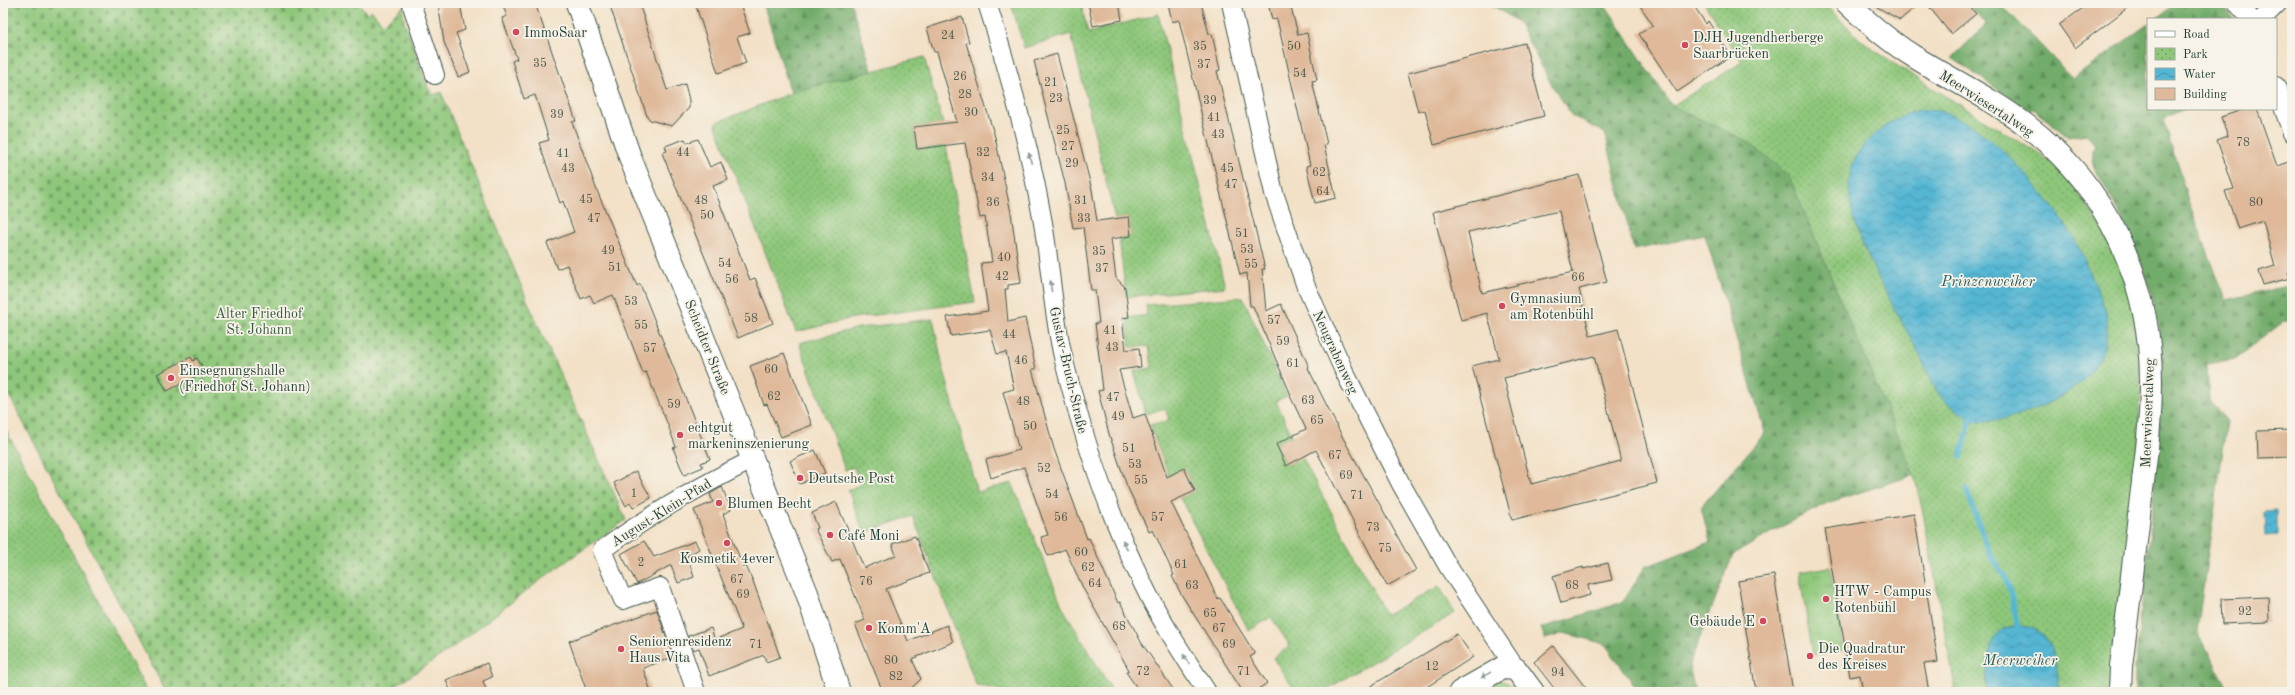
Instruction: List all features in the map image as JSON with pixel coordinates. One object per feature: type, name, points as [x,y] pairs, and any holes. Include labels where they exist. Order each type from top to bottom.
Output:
[{"type":"main road","name":"Scheidter Straße","points":[[577,3],[631,160],[754,459],[807,593],[839,692]]},
{"type":"main road","name":"Meerwiesertalweg","points":[[1847,3],[1882,35],[1906,52],[2026,125],[2071,166],[2087,185],[2108,215],[2125,250],[2145,315],[2151,382],[2148,441],[2121,666],[2120,692]]},
{"type":"main road","points":[[1460,692],[1502,668],[1516,669],[1533,692]]},
{"type":"street","points":[[411,3],[435,75]]},
{"type":"street","name":"Gustav-Bruch-Straße","points":[[987,3],[1013,90],[1033,170],[1043,224],[1054,311],[1063,359],[1096,475],[1116,527],[1142,583],[1166,626],[1207,692]]},
{"type":"street","name":"Neugrabenweg","points":[[1231,3],[1274,193],[1305,284],[1344,371],[1401,484],[1449,568],[1516,669]]},
{"type":"street","points":[[2237,3],[2250,18]]},
{"type":"street","points":[[2263,18],[2278,3]]},
{"type":"street","points":[[2277,89],[2292,133]]},
{"type":"street","name":"August-Klein-Pfad","points":[[696,692],[660,588],[623,600],[602,550],[637,524],[679,499],[754,459]]},
{"type":"green space","name":"Alter Friedhof St. Johann","points":[[3,3],[359,3],[367,14],[371,10],[383,24],[402,7],[404,21],[428,88],[434,95],[441,92],[532,312],[626,520],[551,572],[448,651],[386,692],[166,692],[3,384]]},
{"type":"green space","points":[[763,3],[851,3],[872,71],[791,93]]},
{"type":"green space","points":[[1011,3],[1081,3],[1088,33],[1158,14],[1225,287],[1126,297],[1119,238],[1131,236],[1129,217],[1115,219],[1071,34],[1024,48]]},
{"type":"green space","points":[[1489,3],[1604,3],[1672,106],[1747,141],[1789,176],[1914,475],[1827,503],[1772,532],[1733,555],[1689,665],[1695,692],[1639,692],[1605,644],[1564,633],[1545,639],[1541,628],[1623,602],[1645,567],[1710,542],[1701,507],[1765,433],[1705,235],[1634,250],[1605,133],[1572,116],[1550,82],[1518,22]]},
{"type":"green space","points":[[1704,3],[1824,3],[1859,38],[1888,60],[2050,161],[2072,185],[2103,229],[2124,274],[2134,308],[2141,383],[2139,440],[2111,692],[1956,692],[1923,513],[1914,475],[1789,176],[1747,141],[1672,106],[1742,62]]},
{"type":"green space","points":[[1967,3],[2000,3],[2073,79],[2147,25],[2147,110],[2181,110],[2163,119],[2189,203],[2226,300],[2292,285],[2292,320],[2283,322],[2234,360],[2207,365],[2209,401],[2227,421],[2197,631],[2229,692],[2135,692],[2135,667],[2153,504],[2160,398],[2160,347],[2152,294],[2132,241],[2096,170],[2092,156],[2095,145],[2087,134],[2068,137],[2033,109],[2029,111],[1952,58],[1986,24]]},
{"type":"green space","points":[[2177,3],[2220,3],[2233,18],[2156,18]]},
{"type":"green space","points":[[924,57],[943,124],[914,127],[917,149],[946,146],[975,302],[853,318],[796,332],[715,123],[791,93]]},
{"type":"green space","points":[[1243,297],[1287,396],[1276,401],[1292,436],[1276,444],[1286,466],[1302,457],[1386,615],[1439,586],[1455,613],[1322,692],[1296,692],[1273,658],[1290,646],[1271,617],[1249,631],[1180,498],[1195,491],[1184,469],[1169,476],[1150,425],[1169,420],[1165,408],[1146,414],[1134,371],[1152,368],[1149,346],[1130,347],[1127,318],[1147,315],[1146,305]]},
{"type":"green space","points":[[933,319],[942,363],[977,492],[1012,483],[1063,608],[1113,692],[1009,692],[976,685],[913,516],[864,533],[848,490],[860,485],[854,467],[845,470],[799,343],[858,328]]},
{"type":"green space","points":[[3,425],[139,676],[147,692],[3,692]]},
{"type":"green space","points":[[1830,567],[1844,650],[1813,655],[1799,572]]},
{"type":"green space","points":[[1499,680],[1508,683],[1519,692],[1474,692]]},
{"type":"water","name":"Prinzenweiher","points":[[1918,110],[1936,110],[1954,116],[1973,127],[1992,141],[2029,177],[2059,214],[2073,236],[2102,300],[2107,318],[2107,328],[2104,347],[2096,364],[2084,379],[2076,386],[2067,393],[2041,407],[2010,417],[1982,421],[1971,419],[1952,407],[1943,399],[1939,395],[1886,293],[1865,248],[1856,225],[1851,204],[1849,185],[1851,171],[1856,158],[1872,137],[1893,121]]},
{"type":"water","points":[[2277,511],[2277,535],[2265,536],[2264,512]]},
{"type":"water","name":"Meerweiher","points":[[2018,625],[2036,630],[2043,635],[2048,642],[2052,649],[2060,692],[1987,692],[1986,676],[1988,657],[1994,639],[2005,628]]},
{"type":"building","points":[[438,3],[460,3],[465,30],[456,33],[470,72],[458,77],[444,42]]},
{"type":"building","points":[[502,3],[535,3],[576,121],[572,122],[596,188],[637,286],[640,284],[710,459],[701,463],[703,467],[684,475],[673,448],[676,447],[668,425],[646,372],[643,373],[613,295],[594,303],[590,295],[581,299],[567,265],[557,269],[547,243],[574,232],[563,201],[560,203],[539,143],[549,140],[535,95],[524,99],[512,61],[517,59],[502,18],[507,16]]},
{"type":"building","points":[[609,3],[639,3],[667,90],[685,84],[689,100],[689,108],[672,126],[650,120],[647,116]]},
{"type":"building","points":[[695,3],[727,3],[729,8],[740,4],[750,33],[737,37],[746,63],[718,73]]},
{"type":"building","points":[[1088,3],[1119,3],[1122,20],[1093,26]]},
{"type":"building","points":[[1168,3],[1201,3],[1209,34],[1212,34],[1220,70],[1217,71],[1265,269],[1262,269],[1266,311],[1281,304],[1309,367],[1308,368],[1343,438],[1416,570],[1387,586],[1316,450],[1286,466],[1276,444],[1306,429],[1290,396],[1291,395],[1253,306],[1250,306],[1247,273],[1240,275],[1179,20],[1172,22]]},
{"type":"building","points":[[1268,3],[1290,3],[1298,35],[1307,33],[1317,80],[1312,81],[1327,144],[1324,145],[1336,198],[1315,203],[1306,166],[1310,165],[1277,19],[1272,20]]},
{"type":"building","name":"DJH Jugendherberge Saarbrücken","points":[[1638,3],[1692,3],[1706,24],[1708,21],[1731,56],[1677,92],[1639,34],[1653,25]]},
{"type":"building","points":[[1870,3],[1920,3],[1900,20]]},
{"type":"building","points":[[1926,3],[1967,3],[1976,14],[1951,34]]},
{"type":"building","points":[[2090,3],[2134,3],[2075,48],[2059,25]]},
{"type":"building","points":[[962,17],[969,42],[966,43],[995,137],[1011,213],[1021,283],[1008,285],[1008,289],[1005,289],[1008,322],[1025,318],[1036,369],[1032,369],[1054,449],[1087,539],[1089,538],[1118,603],[1120,602],[1141,642],[1175,692],[1140,692],[1126,672],[1129,670],[1084,590],[1065,549],[1048,556],[1041,537],[1048,535],[1024,467],[991,478],[986,460],[1019,450],[1003,392],[1014,389],[1006,352],[997,354],[990,330],[951,336],[947,317],[988,311],[981,263],[992,262],[985,217],[980,218],[965,143],[917,149],[914,127],[957,122],[937,52],[934,52],[927,28]]},
{"type":"building","points":[[1525,43],[1544,116],[1434,145],[1425,110],[1418,112],[1408,73]]},
{"type":"building","points":[[1057,54],[1092,190],[1097,221],[1129,217],[1131,236],[1111,239],[1116,278],[1125,287],[1129,317],[1122,318],[1126,350],[1139,348],[1141,367],[1119,370],[1133,418],[1145,414],[1167,477],[1184,468],[1195,491],[1171,502],[1218,599],[1220,598],[1255,654],[1250,657],[1267,683],[1254,692],[1243,692],[1181,594],[1172,576],[1174,575],[1153,530],[1149,532],[1127,486],[1109,434],[1098,391],[1103,390],[1095,323],[1099,323],[1095,290],[1091,290],[1083,227],[1073,228],[1065,183],[1034,61]]},
{"type":"building","points":[[2242,110],[2257,110],[2277,166],[2288,162],[2292,174],[2292,271],[2288,272],[2290,278],[2263,285],[2259,271],[2275,266],[2263,221],[2238,229],[2225,191],[2234,189],[2217,140],[2228,136],[2221,117]]},
{"type":"building","points":[[685,139],[687,143],[698,139],[710,167],[721,162],[728,180],[713,186],[750,280],[755,278],[773,323],[738,338],[662,153],[667,151],[665,146]]},
{"type":"building","points":[[1579,175],[1607,282],[1579,289],[1590,336],[1618,329],[1657,483],[1512,520],[1472,366],[1499,359],[1493,335],[1487,313],[1461,320],[1433,212]],"holes":[[[1559,211],[1573,272],[1482,293],[1468,232]],[[1594,356],[1621,461],[1531,484],[1504,378]]]},
{"type":"building","points":[[784,353],[812,425],[781,437],[767,404],[764,405],[750,366]]},
{"type":"building","points":[[191,357],[193,361],[197,358],[205,372],[167,391],[157,374]]},
{"type":"building","points":[[2292,430],[2292,457],[2258,458],[2257,431]]},
{"type":"building","points":[[815,450],[825,473],[800,484],[790,461]]},
{"type":"building","points":[[636,471],[651,498],[633,508],[630,503],[626,506],[614,483]]},
{"type":"building","points":[[722,487],[731,510],[723,514],[743,567],[746,566],[753,581],[780,657],[766,662],[764,655],[709,676],[699,648],[693,650],[688,636],[711,628],[715,640],[742,629],[694,510],[713,502],[710,494]]},
{"type":"building","points":[[836,502],[864,568],[896,555],[892,544],[915,536],[929,573],[886,589],[908,641],[947,625],[953,642],[912,659],[921,679],[907,692],[883,692],[855,624],[865,620],[840,559],[832,562],[815,529],[818,528],[812,513]]},
{"type":"building","points":[[1914,514],[1938,662],[1924,664],[1929,692],[1863,692],[1860,675],[1850,677],[1825,529]]},
{"type":"building","points":[[644,541],[654,557],[695,541],[699,549],[687,556],[694,577],[678,583],[671,565],[637,584],[621,554]]},
{"type":"building","points":[[1608,563],[1612,580],[1588,585],[1590,595],[1561,603],[1553,576],[1583,567],[1583,569]]},
{"type":"building","name":"Gebäude E","points":[[1774,575],[1793,692],[1756,692],[1738,581]]},
{"type":"building","points":[[2268,597],[2269,622],[2222,624],[2221,599]]},
{"type":"building","name":"Seniorenresidenz Haus Vita","points":[[657,610],[673,657],[643,668],[651,692],[587,692],[569,641]]},
{"type":"building","points":[[1457,634],[1473,657],[1419,692],[1361,692]]},
{"type":"building","points":[[1553,646],[1589,692],[1557,692],[1534,662]]},
{"type":"building","points":[[487,663],[492,677],[483,681],[487,692],[451,692],[446,680]]},
{"type":"waterway","points":[[1961,457],[1972,413]]},
{"type":"waterway","points":[[1966,489],[1991,557],[2005,577],[2012,596],[2019,633]]},
{"type":"place","name":"ImmoSaar","points":[[516,32]]},
{"type":"place","name":"DJH Jugendherberge Saarbrücken","points":[[1685,45]]},
{"type":"place","name":"Gymnasium am Rotenbühl","points":[[1502,306]]},
{"type":"place","name":"Einsegnungshalle (Friedhof St. Johann)","points":[[171,378]]},
{"type":"place","name":"echtgut markeninszenierung","points":[[680,435]]},
{"type":"place","name":"Deutsche Post","points":[[800,478]]},
{"type":"place","name":"Blumen Becht","points":[[719,503]]},
{"type":"place","name":"Café Moni","points":[[830,535]]},
{"type":"place","name":"Kosmetik 4ever","points":[[727,543]]},
{"type":"place","name":"HTW - Campus Rotenbühl","points":[[1826,599]]},
{"type":"place","name":"Gebäude E","points":[[1763,621]]},
{"type":"place","name":"Komm'A","points":[[869,628]]},
{"type":"place","name":"Seniorenresidenz Haus Vita","points":[[621,649]]},
{"type":"place","name":"Die Quadratur des Kreises","points":[[1810,656]]}]
